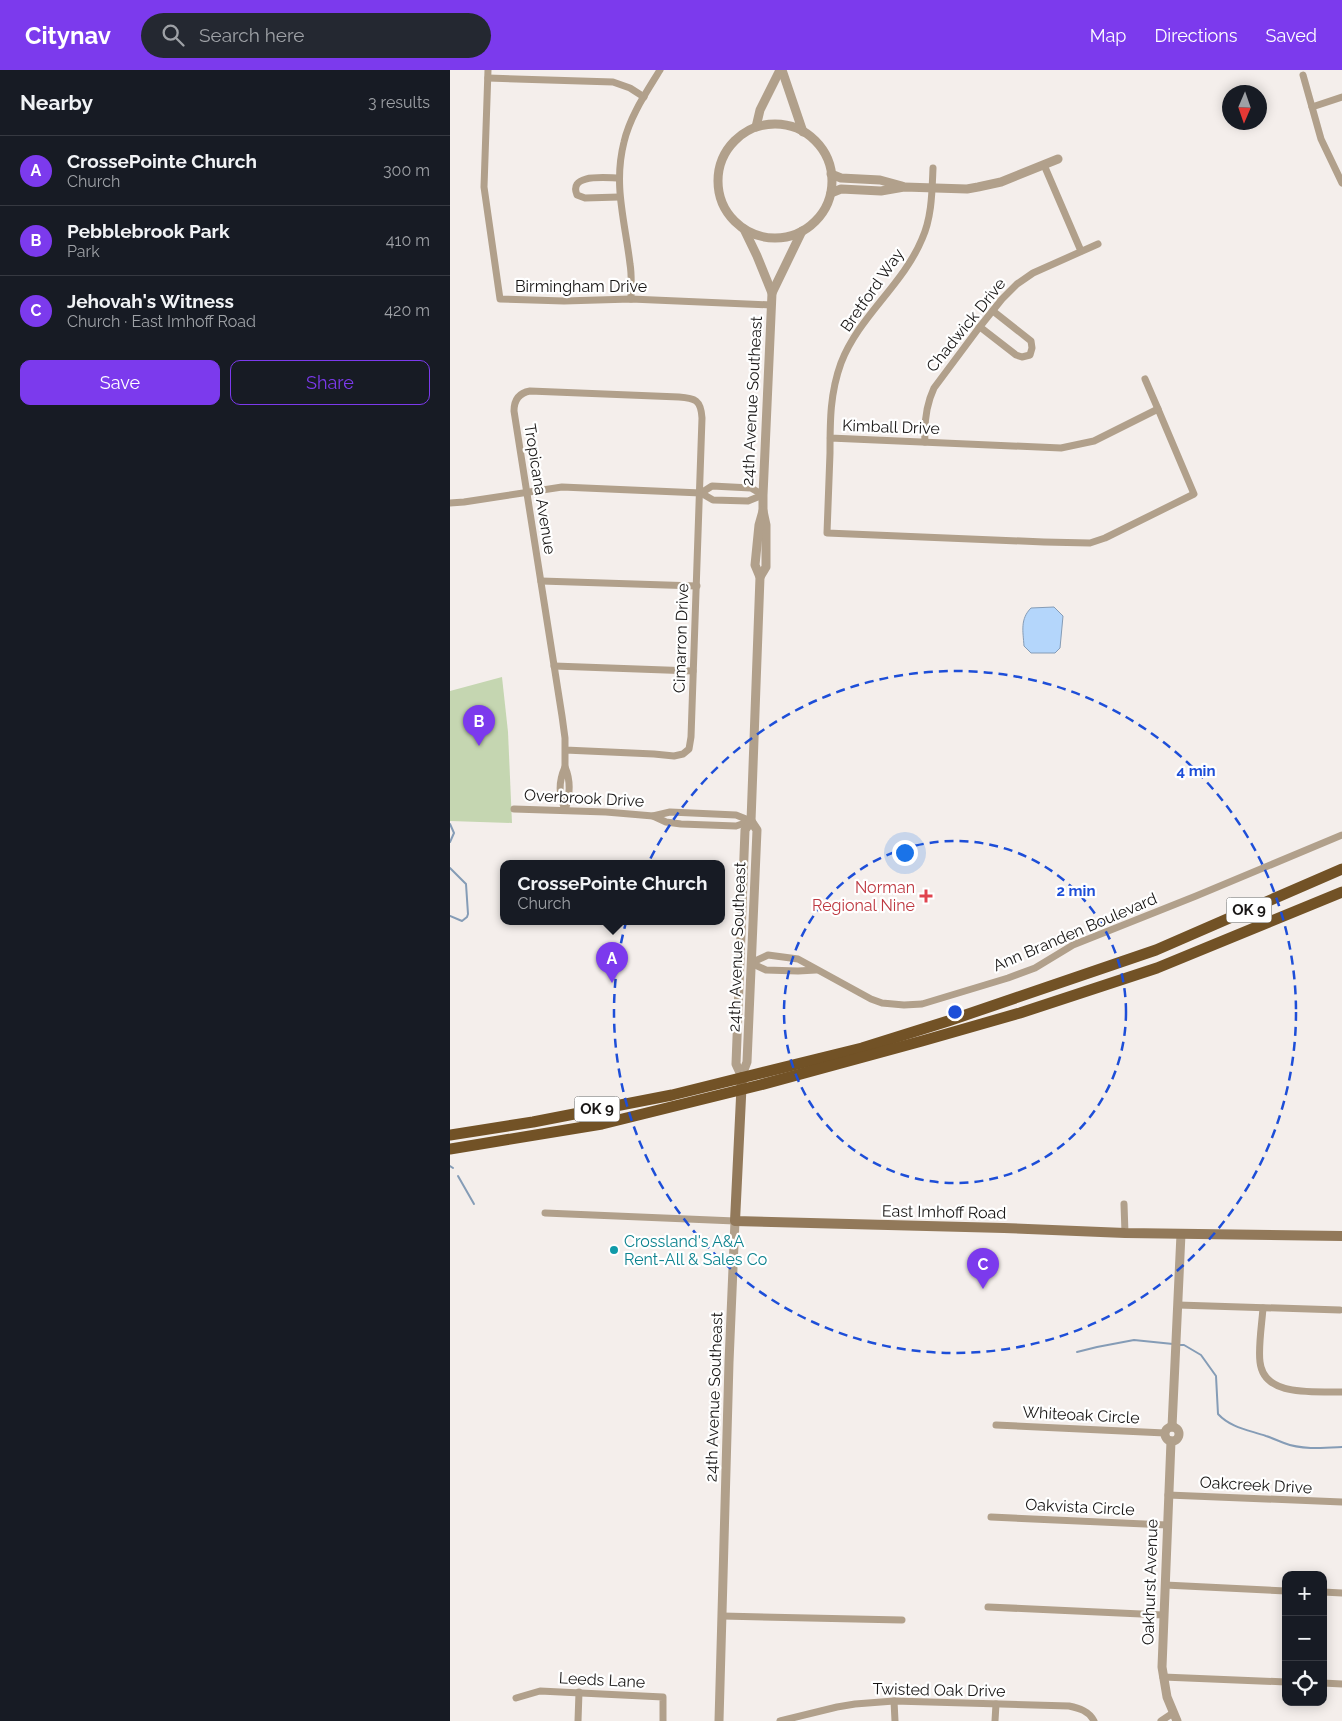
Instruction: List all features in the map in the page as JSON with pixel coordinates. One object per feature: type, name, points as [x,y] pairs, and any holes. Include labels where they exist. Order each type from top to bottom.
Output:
[{"type":"highway","name":"OK 9","points":[[450,1135],[533,1122],[662,1097],[862,1048],[1101,970],[1156,950],[1342,869]]},
{"type":"highway","name":"OK 9","points":[[450,1148],[602,1124],[922,1042],[1020,1013],[1157,968],[1342,892]]},
{"type":"main road","name":"24th Avenue Southeast","points":[[735,1221],[742,1076]]},
{"type":"main road","name":"East Imhoff Road","points":[[735,1221],[1125,1233],[1342,1236]]},
{"type":"street","points":[[631,299],[630,267],[619,197],[619,178],[624,140],[632,118],[660,70]]},
{"type":"street","name":"24th Avenue Southeast","points":[[756,127],[760,110],[781,70]]},
{"type":"street","name":"24th Avenue Southeast","points":[[781,70],[803,132]]},
{"type":"street","points":[[488,74],[613,82],[630,88],[644,97]]},
{"type":"street","name":"Birmingham Drive","points":[[488,74],[484,187],[500,299],[564,301],[631,299],[771,305]]},
{"type":"street","points":[[1303,75],[1321,139],[1342,183]]},
{"type":"street","points":[[1312,107],[1342,97]]},
{"type":"street","name":"24th Avenue Southeast","points":[[783,124],[803,132],[813,139],[828,160],[831,174],[831,192],[825,208],[812,224],[802,231],[782,237],[768,237],[744,229],[724,207],[720,197],[718,178],[721,161],[727,150],[739,137],[756,127],[783,124]]},
{"type":"street","points":[[831,192],[841,190],[880,191],[904,187],[967,189],[988,186],[1058,159]]},
{"type":"street","points":[[1044,165],[1081,251]]},
{"type":"street","name":"Bretford Way","points":[[933,168],[926,228],[914,254],[903,272],[858,330],[842,362],[832,398],[827,533],[1034,542],[1090,542],[1105,538],[1194,494],[1158,409]]},
{"type":"street","points":[[831,174],[841,178],[880,180],[904,187]]},
{"type":"street","points":[[619,178],[597,178],[580,181],[576,187],[577,195],[584,198],[619,197]]},
{"type":"street","name":"24th Avenue Southeast","points":[[744,229],[761,264],[772,293]]},
{"type":"street","name":"24th Avenue Southeast","points":[[742,1076],[736,1064],[745,830],[751,821],[760,577],[755,565],[759,525],[763,511],[762,495],[771,305],[772,293],[802,231]]},
{"type":"street","name":"Chadwick Drive","points":[[925,442],[926,414],[931,395],[939,380],[1010,290],[1024,278],[1098,244]]},
{"type":"street","points":[[980,327],[1016,355],[1022,357],[1030,355],[1031,341],[993,310]]},
{"type":"street","points":[[1145,379],[1158,409]]},
{"type":"street","name":"Tropicana Avenue","points":[[565,810],[568,800],[569,777],[565,767],[565,750],[554,666],[514,411],[516,401],[520,394],[530,392],[679,397],[689,398],[698,402]]},
{"type":"street","name":"Cimarron Drive","points":[[565,750],[674,756],[687,752],[691,744],[701,493],[702,418],[698,402]]},
{"type":"street","name":"Kimball Drive","points":[[830,438],[1061,448],[1094,441],[1158,409]]},
{"type":"street","points":[[701,493],[712,486],[751,488],[762,495]]},
{"type":"street","points":[[450,503],[556,488],[577,487],[701,493],[712,500],[748,501],[762,495]]},
{"type":"street","points":[[541,581],[697,586]]},
{"type":"street","points":[[554,666],[693,671]]},
{"type":"street","name":"Overbrook Drive","points":[[514,808],[653,816],[670,812],[736,815],[751,821]]},
{"type":"street","name":"Overbrook Drive","points":[[653,816],[666,822],[681,824],[736,826],[751,821]]},
{"type":"street","name":"24th Avenue Southeast","points":[[742,1076],[747,1062],[757,830],[751,821]]},
{"type":"street","name":"Ann Branden Boulevard","points":[[751,963],[768,955],[798,959],[871,999],[882,1003],[922,1004],[1035,968],[1073,945],[1342,835]]},
{"type":"street","points":[[751,963],[766,970],[798,972],[816,970]]},
{"type":"street","points":[[1124,1204],[1125,1233]]},
{"type":"street","name":"East Imhoff Road","points":[[545,1214],[735,1221]]},
{"type":"street","name":"24th Avenue Southeast","points":[[719,1721],[735,1221]]},
{"type":"street","points":[[1168,1430],[1176,1348],[1180,1234]]},
{"type":"street","points":[[1178,1305],[1340,1310]]},
{"type":"street","points":[[1263,1308],[1260,1362],[1267,1380],[1275,1386],[1284,1389],[1342,1392]]},
{"type":"street","name":"Whiteoak Circle","points":[[996,1425],[1168,1430]]},
{"type":"street","name":"Oakhurst Avenue","points":[[1168,1430],[1166,1439],[1171,1441],[1163,1677],[1167,1697],[1175,1717]]},
{"type":"street","name":"Oakcreek Drive","points":[[1168,1494],[1342,1502]]},
{"type":"street","name":"Oakvista Circle","points":[[992,1516],[1167,1525]]},
{"type":"street","points":[[1165,1585],[1282,1590]]},
{"type":"street","points":[[1327,1592],[1342,1593]]},
{"type":"street","points":[[988,1607],[1164,1615]]},
{"type":"street","points":[[722,1616],[902,1620]]},
{"type":"street","points":[[1163,1677],[1282,1682]]},
{"type":"street","points":[[1327,1684],[1342,1684]]},
{"type":"street","name":"Leeds Lane","points":[[516,1698],[540,1691],[663,1697],[663,1721]]},
{"type":"street","points":[[578,1721],[579,1692]]},
{"type":"street","points":[[894,1701],[895,1721]]},
{"type":"street","name":"Twisted Oak Drive","points":[[780,1721],[854,1704],[894,1701],[1077,1708],[1087,1713],[1094,1721]]},
{"type":"street","points":[[996,1704],[996,1721]]},
{"type":"street","points":[[1161,1721],[1175,1717]]},
{"type":"green space","points":[[502,677],[508,732],[512,823],[450,821],[450,691]]},
{"type":"water","points":[[1054,607],[1063,616],[1060,648],[1055,653],[1031,653],[1024,646],[1023,626],[1025,616],[1031,608]]},
{"type":"waterway","points":[[450,824],[454,833],[450,842]]},
{"type":"waterway","points":[[450,868],[466,884],[468,914],[462,921],[450,916]]},
{"type":"waterway","points":[[458,1176],[474,1204]]},
{"type":"waterway","points":[[1077,1352],[1134,1340],[1173,1344]]},
{"type":"waterway","points":[[1178,1345],[1184,1345],[1201,1355],[1216,1376],[1218,1414],[1229,1423],[1298,1447],[1342,1447]]},
{"type":"place","name":"Pebblebrook Park","points":[[479,746]]},
{"type":"place","name":"Norman Regional Nine","points":[[926,896]]},
{"type":"place","name":"CrossePointe Church","points":[[612,983]]},
{"type":"place","name":"Crossland's A&A Rent-All & Sales Co","points":[[614,1250]]},
{"type":"place","name":"Jehovah's Witness","points":[[983,1289]]}]
